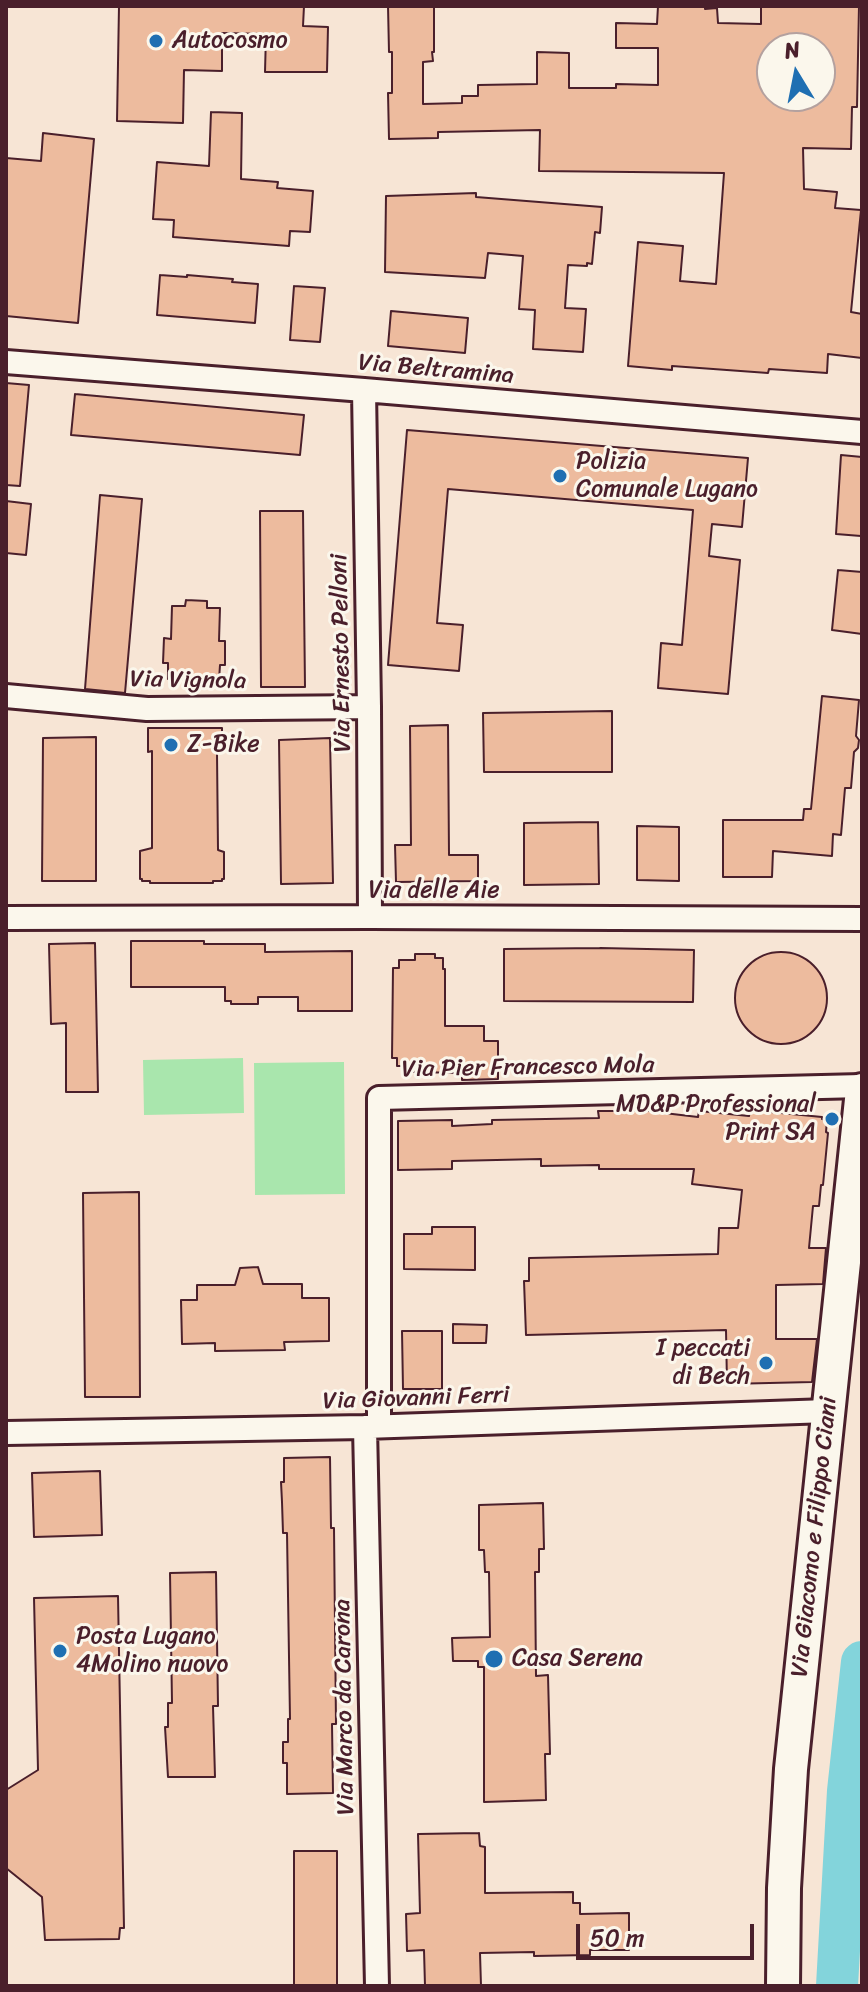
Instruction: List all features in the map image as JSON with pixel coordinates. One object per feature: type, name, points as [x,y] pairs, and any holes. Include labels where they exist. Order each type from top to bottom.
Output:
[{"type":"main road","name":"Via Giacomo e Filippo Ciani","points":[[783,1986],[786,1833],[862,1088]]},
{"type":"street","name":"Via Beltramina","points":[[6,362],[862,432]]},
{"type":"street","name":"Via Ernesto Pelloni","points":[[364,390],[370,917]]},
{"type":"street","name":"Via Vignola","points":[[6,696],[147,709],[369,707]]},
{"type":"street","name":"Via delle Aie","points":[[6,918],[862,919]]},
{"type":"street","name":"Via Pier Francesco Mola","points":[[372,1426],[379,1098],[862,1088]]},
{"type":"street","name":"Via Giovanni Ferri","points":[[6,1433],[372,1426],[828,1411]]},
{"type":"street","name":"Via Marco da Carona","points":[[372,1426],[377,1986]]},
{"type":"green space","points":[[243,1058],[244,1113],[144,1115],[143,1060]]},
{"type":"green space","points":[[344,1062],[345,1194],[255,1195],[254,1063]]},
{"type":"building","points":[[119,6],[304,6],[303,26],[328,27],[327,72],[265,72],[266,34],[222,33],[222,71],[184,70],[183,123],[117,121]]},
{"type":"building","points":[[388,6],[434,6],[433,61],[423,62],[423,104],[462,103],[462,96],[478,96],[478,85],[537,84],[537,52],[569,53],[569,88],[616,88],[616,84],[658,85],[658,48],[616,48],[616,23],[657,24],[658,6],[717,8],[718,23],[761,24],[761,6],[859,6],[857,107],[852,107],[851,149],[803,148],[804,189],[837,192],[835,208],[861,210],[851,312],[862,314],[862,358],[828,354],[827,373],[769,369],[768,373],[672,366],[672,370],[628,366],[638,242],[683,246],[680,281],[716,284],[724,173],[539,171],[540,130],[438,132],[438,138],[389,139],[388,93],[392,93],[392,52],[389,52]]},
{"type":"building","points":[[211,112],[242,113],[241,179],[278,182],[277,188],[313,191],[310,232],[290,231],[289,246],[173,237],[174,220],[153,219],[157,162],[209,166]]},
{"type":"building","points":[[43,133],[94,139],[78,323],[6,316],[6,158],[41,161]]},
{"type":"building","points":[[476,193],[476,197],[602,207],[600,233],[595,232],[592,264],[568,265],[565,308],[586,309],[583,352],[533,349],[535,310],[519,309],[523,256],[488,253],[485,278],[385,272],[386,196]]},
{"type":"building","points":[[160,275],[233,279],[232,282],[258,284],[255,323],[157,315]]},
{"type":"building","points":[[294,286],[325,288],[320,342],[290,340]]},
{"type":"building","points":[[391,311],[468,318],[465,353],[388,346]]},
{"type":"building","points":[[6,383],[29,385],[20,486],[6,485]]},
{"type":"building","points":[[75,394],[304,415],[300,455],[71,435]]},
{"type":"building","points":[[407,430],[748,458],[742,527],[712,524],[709,556],[740,560],[728,694],[658,688],[661,643],[682,645],[693,510],[448,489],[437,623],[463,625],[459,671],[388,665]]},
{"type":"building","points":[[841,455],[862,457],[861,536],[836,534]]},
{"type":"building","points":[[100,495],[142,499],[125,693],[85,689]]},
{"type":"building","points":[[6,501],[31,504],[26,555],[6,553]]},
{"type":"building","points":[[260,511],[303,511],[305,687],[261,687]]},
{"type":"building","points":[[838,570],[862,572],[862,634],[832,630]]},
{"type":"building","points":[[186,600],[207,601],[207,608],[220,608],[219,641],[225,641],[225,665],[220,665],[219,680],[168,679],[168,663],[163,663],[164,638],[171,639],[172,606],[185,606]]},
{"type":"building","points":[[822,696],[859,700],[858,748],[854,752],[851,788],[845,788],[841,835],[833,834],[832,856],[773,851],[772,877],[723,877],[723,820],[803,820],[804,809],[811,809]]},
{"type":"building","points":[[612,711],[612,772],[484,772],[483,713]]},
{"type":"building","points":[[448,725],[449,855],[478,855],[478,881],[396,882],[395,845],[411,845],[410,726]]},
{"type":"building","points":[[148,728],[222,728],[222,753],[217,753],[218,850],[224,852],[222,881],[150,883],[140,879],[140,851],[152,848],[152,751],[148,752]]},
{"type":"building","points":[[96,737],[96,881],[42,881],[43,738]]},
{"type":"building","points":[[330,738],[333,883],[281,884],[279,740]]},
{"type":"building","points":[[598,822],[599,884],[524,885],[524,823]]},
{"type":"building","points":[[637,826],[679,827],[679,881],[637,880]]},
{"type":"building","points":[[131,941],[265,944],[265,952],[352,951],[352,1011],[298,1011],[298,997],[258,997],[258,1004],[231,1004],[231,1001],[225,1001],[225,987],[131,987]]},
{"type":"building","points":[[95,943],[98,1092],[66,1092],[66,1023],[51,1024],[49,944]]},
{"type":"building","points":[[504,949],[694,950],[693,1002],[504,1001]]},
{"type":"building","points":[[781,952],[799,956],[813,966],[823,980],[827,998],[823,1016],[813,1030],[799,1040],[781,1044],[763,1040],[749,1030],[739,1016],[735,998],[739,980],[749,966],[763,956]]},
{"type":"building","points":[[415,954],[435,954],[435,958],[443,958],[445,1026],[484,1026],[484,1041],[498,1041],[498,1079],[462,1080],[462,1073],[413,1072],[413,1066],[397,1066],[397,1058],[392,1058],[393,968],[399,968],[399,960],[415,960]]},
{"type":"building","points":[[750,1110],[827,1120],[823,1185],[819,1206],[813,1206],[809,1248],[826,1248],[823,1284],[776,1285],[776,1339],[817,1339],[812,1382],[727,1384],[726,1330],[526,1335],[524,1281],[529,1281],[529,1258],[718,1254],[719,1228],[738,1228],[742,1190],[692,1184],[694,1169],[541,1166],[541,1159],[452,1161],[452,1169],[398,1170],[398,1121],[452,1120],[452,1126],[492,1124],[492,1120],[599,1118],[598,1111],[664,1111],[698,1117],[699,1111],[749,1116]]},
{"type":"building","points":[[139,1192],[140,1397],[85,1397],[83,1193]]},
{"type":"building","points":[[432,1227],[475,1227],[475,1270],[404,1269],[404,1234],[432,1234]]},
{"type":"building","points":[[258,1267],[263,1284],[302,1284],[302,1298],[329,1298],[329,1341],[284,1342],[285,1350],[215,1351],[215,1343],[182,1344],[181,1300],[197,1300],[197,1285],[235,1285],[240,1268]]},
{"type":"building","points":[[453,1324],[487,1325],[486,1343],[453,1343]]},
{"type":"building","points":[[402,1331],[442,1331],[442,1389],[403,1389]]},
{"type":"building","points":[[330,1457],[331,1528],[334,1528],[336,1724],[332,1724],[333,1793],[287,1794],[287,1763],[283,1763],[283,1742],[288,1742],[290,1719],[287,1533],[283,1533],[281,1482],[284,1482],[284,1458]]},
{"type":"building","points":[[100,1471],[102,1535],[34,1537],[32,1473]]},
{"type":"building","points":[[543,1503],[544,1549],[539,1549],[539,1572],[535,1572],[536,1676],[548,1675],[550,1754],[545,1754],[546,1800],[484,1802],[484,1667],[478,1667],[478,1661],[453,1661],[452,1638],[490,1637],[489,1572],[485,1572],[484,1550],[479,1550],[479,1505]]},
{"type":"building","points":[[216,1572],[218,1706],[213,1706],[215,1777],[168,1777],[165,1727],[168,1727],[168,1703],[172,1703],[170,1573]]},
{"type":"building","points":[[118,1596],[124,1928],[120,1928],[119,1939],[45,1940],[42,1897],[6,1868],[6,1790],[38,1770],[34,1598]]},
{"type":"building","points":[[479,1833],[480,1846],[485,1847],[485,1893],[573,1892],[573,1903],[580,1903],[580,1914],[629,1913],[629,1950],[590,1950],[590,1955],[480,1953],[481,1986],[425,1986],[424,1950],[407,1951],[406,1914],[420,1913],[418,1834]]},
{"type":"building","points":[[294,1851],[337,1851],[337,1986],[294,1986]]},
{"type":"waterway","points":[[837,1986],[848,1791],[862,1662]]},
{"type":"place","name":"Autocosmo","points":[[156,41]]},
{"type":"place","name":"Polizia Comunale Lugano","points":[[560,476]]},
{"type":"place","name":"Z-Bike","points":[[171,745]]},
{"type":"place","name":"MD&P Professional Print SA","points":[[832,1119]]},
{"type":"place","name":"I peccati di Bech","points":[[766,1363]]},
{"type":"place","name":"Posta Lugano 4Molino nuovo","points":[[60,1651]]},
{"type":"place","name":"Casa Serena","points":[[494,1659]]}]
